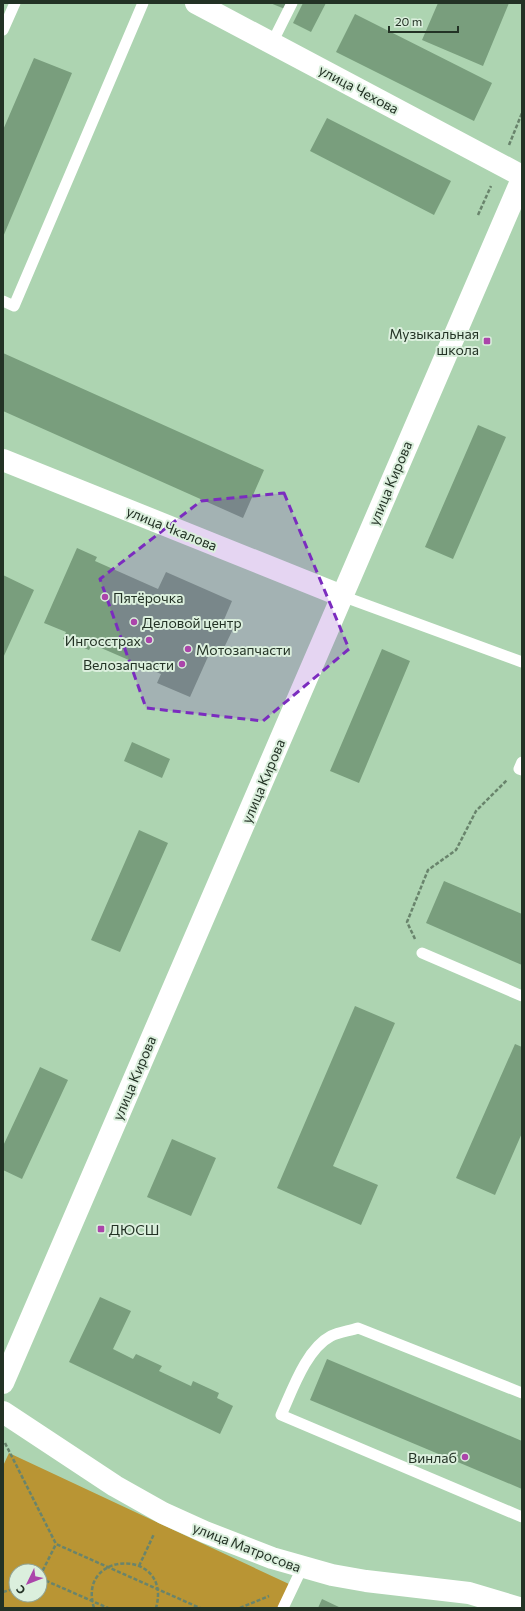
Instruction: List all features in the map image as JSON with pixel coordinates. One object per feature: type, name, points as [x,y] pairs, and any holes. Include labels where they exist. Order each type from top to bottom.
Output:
[{"type":"street","name":"улица Чехова","points":[[196,3],[522,176]]},
{"type":"street","name":"улица Кирова","points":[[3,1383],[522,179]]},
{"type":"street","name":"улица Чкалова","points":[[3,460],[342,596]]},
{"type":"street","name":"улица Матросова","points":[[3,1412],[115,1486],[163,1513],[205,1532],[272,1558],[298,1577],[332,1575],[366,1581],[469,1593],[519,1608]]},
{"type":"lane","points":[[3,30],[15,3]]},
{"type":"lane","points":[[3,301],[14,306],[143,3]]},
{"type":"lane","points":[[272,43],[292,3]]},
{"type":"lane","points":[[342,596],[522,662]]},
{"type":"lane","points":[[422,953],[522,996]]},
{"type":"lane","points":[[522,1393],[358,1328],[330,1336],[314,1351],[300,1371],[281,1415],[522,1517]]},
{"type":"lane","points":[[283,1608],[298,1577]]},
{"type":"path","points":[[422,953],[407,922],[428,870],[456,850],[476,811],[521,767]]},
{"type":"path","points":[[5,1443],[56,1544],[200,1608]]},
{"type":"path","points":[[139,1566],[155,1532]]},
{"type":"path","points":[[46,1563],[56,1544]]},
{"type":"path","points":[[94,1608],[92,1601],[92,1589],[96,1579],[103,1570],[112,1565],[123,1562],[134,1563],[152,1576],[157,1585],[158,1596],[156,1608]]},
{"type":"path","points":[[240,1608],[298,1577]]},
{"type":"path","points":[[48,1582],[108,1608]]},
{"type":"highlighted area","points":[[284,493],[349,649],[263,721],[146,708],[100,579],[201,501]]},
{"type":"shaded area","points":[[9,1453],[289,1584],[278,1608],[3,1608],[3,1466]]},
{"type":"building","points":[[270,3],[288,3],[285,9]]},
{"type":"building","points":[[303,3],[326,3],[311,32],[293,23]]},
{"type":"building","points":[[438,3],[509,3],[483,66],[422,40]]},
{"type":"building","points":[[355,14],[492,83],[474,121],[336,52]]},
{"type":"building","points":[[34,58],[72,73],[3,237],[3,130]]},
{"type":"building","points":[[327,118],[451,181],[434,215],[310,151]]},
{"type":"building","points":[[3,353],[264,470],[243,518],[3,411]]},
{"type":"building","points":[[478,425],[506,437],[453,559],[425,547]]},
{"type":"building","name":"Деловой центр","points":[[77,548],[97,557],[95,561],[158,589],[166,572],[232,601],[223,622],[234,627],[221,654],[211,650],[190,697],[157,683],[161,674],[92,644],[89,650],[63,639],[66,632],[44,623]]},
{"type":"building","points":[[3,575],[34,590],[3,658]]},
{"type":"building","points":[[382,649],[410,661],[359,783],[330,771]]},
{"type":"building","points":[[132,742],[170,759],[162,778],[124,761]]},
{"type":"building","points":[[139,830],[168,843],[120,952],[91,940]]},
{"type":"building","points":[[444,881],[522,914],[522,965],[426,923]]},
{"type":"building","points":[[355,1006],[395,1023],[333,1166],[378,1185],[361,1225],[277,1188]]},
{"type":"building","points":[[515,1044],[522,1047],[522,1133],[495,1195],[456,1178]]},
{"type":"building","points":[[40,1067],[68,1080],[22,1179],[3,1170],[3,1146]]},
{"type":"building","points":[[172,1139],[216,1158],[191,1216],[147,1197]]},
{"type":"building","points":[[100,1297],[131,1311],[113,1349],[133,1359],[136,1354],[162,1366],[159,1371],[191,1386],[193,1381],[219,1393],[217,1398],[233,1406],[220,1434],[69,1362]]},
{"type":"building","points":[[327,1359],[522,1441],[522,1489],[310,1400]]},
{"type":"building","points":[[322,1599],[341,1608],[318,1608]]},
{"type":"place","name":"Музыкальная школа","points":[[487,341]]},
{"type":"place","name":"Пятёрочка","points":[[105,597]]},
{"type":"place","name":"Деловой центр","points":[[134,622]]},
{"type":"place","name":"Ингосстрах","points":[[149,640]]},
{"type":"place","name":"Мотозапчасти","points":[[188,649]]},
{"type":"place","name":"Велозапчасти","points":[[182,664]]},
{"type":"place","name":"ДЮСШ","points":[[101,1229]]},
{"type":"place","name":"Винлаб","points":[[465,1457]]}]
